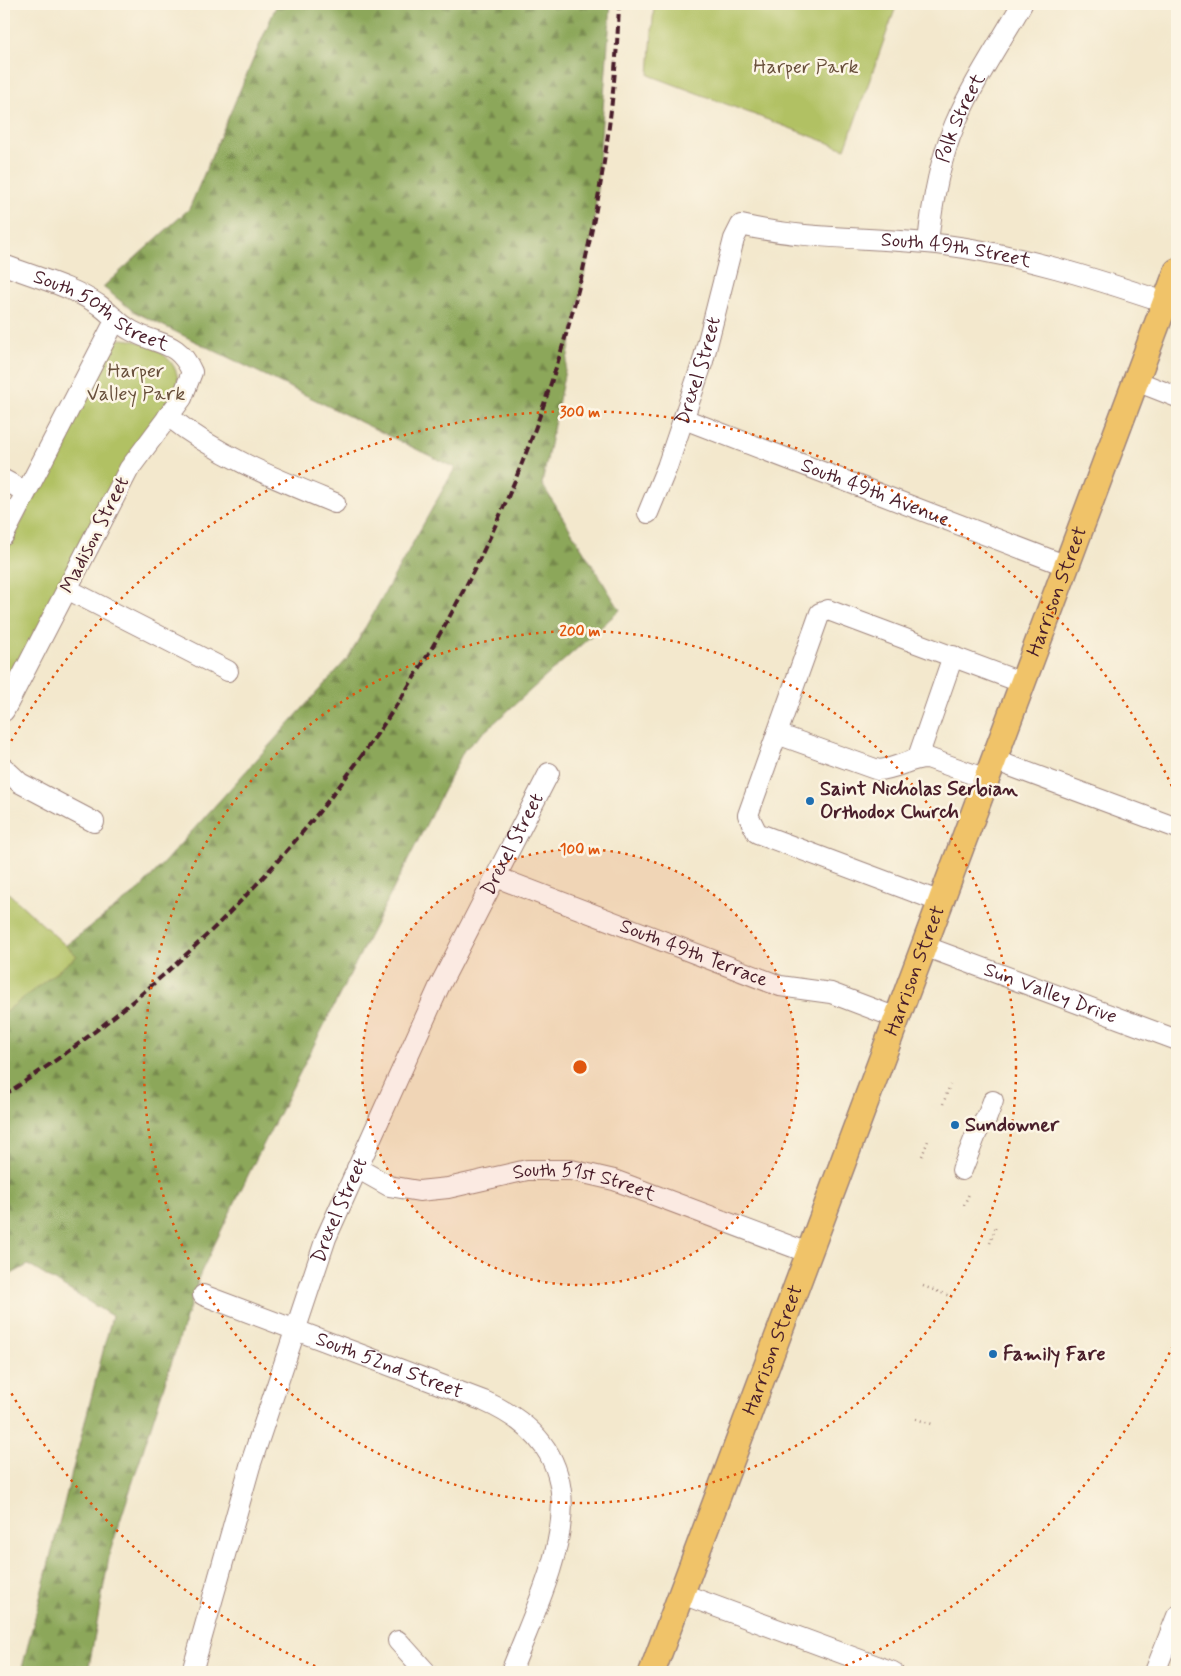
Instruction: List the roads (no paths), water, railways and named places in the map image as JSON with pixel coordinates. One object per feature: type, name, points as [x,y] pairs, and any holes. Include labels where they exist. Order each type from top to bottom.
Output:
[{"type":"main road","name":"Harrison Street","points":[[652,1672],[1177,271]]},
{"type":"street","name":"Polk Street","points":[[928,244],[937,179],[955,125],[967,100],[1022,4]]},
{"type":"street","name":"South 49th Street","points":[[742,225],[818,238],[928,244],[1005,255],[1052,267],[1166,302]]},
{"type":"street","name":"Drexel Street","points":[[648,513],[684,419],[703,361],[734,239],[742,225]]},
{"type":"street","name":"South 50th Street","points":[[4,265],[78,294],[98,305],[131,331],[174,347],[186,358],[190,365]]},
{"type":"street","points":[[4,535],[116,319]]},
{"type":"street","name":"Madison Street","points":[[4,711],[129,469],[187,388],[192,372],[190,365]]},
{"type":"street","points":[[1136,381],[1177,397]]},
{"type":"street","points":[[168,416],[194,437],[222,454],[335,503]]},
{"type":"street","name":"South 49th Avenue","points":[[684,419],[1067,566]]},
{"type":"street","points":[[4,480],[26,492]]},
{"type":"street","points":[[67,589],[228,671]]},
{"type":"street","points":[[941,902],[757,833],[748,815],[820,613],[828,610],[1023,683]]},
{"type":"street","points":[[918,757],[953,656]]},
{"type":"street","points":[[777,734],[878,770],[892,770],[918,757],[990,769],[1177,828]]},
{"type":"street","points":[[4,768],[20,782],[94,822]]},
{"type":"street","name":"Drexel Street","points":[[192,1672],[250,1466],[326,1238],[439,987],[549,772]]},
{"type":"street","name":"South 49th Terrace","points":[[496,877],[780,986],[831,994],[897,1018]]},
{"type":"street","name":"Sun Valley Drive","points":[[924,946],[1177,1040]]},
{"type":"street","points":[[962,1170],[977,1132],[987,1117],[993,1101]]},
{"type":"street","name":"South 51st Street","points":[[356,1168],[389,1186],[419,1192],[448,1188],[527,1170],[571,1170],[614,1180],[809,1253]]},
{"type":"street","name":"South 52nd Street","points":[[203,1295],[498,1407],[530,1430],[554,1464],[563,1495],[560,1540],[512,1672]]},
{"type":"street","points":[[682,1594],[893,1672]]},
{"type":"street","points":[[1155,1672],[1177,1616]]},
{"type":"street","points":[[398,1641],[426,1672]]},
{"type":"railway","points":[[4,1095],[137,998],[255,886],[358,761],[445,625],[515,479],[568,326],[603,167],[619,4]]},
{"type":"place","name":"Saint Nicholas Serbian Orthodox Church","points":[[810,801]]},
{"type":"place","name":"Sundowner","points":[[955,1125]]},
{"type":"place","name":"Family Fare","points":[[993,1354]]},
{"type":"park label","name":"Harper Park","points":[[806,67]]},
{"type":"park label","name":"Harper Valley Park","points":[[136,382]]}]
